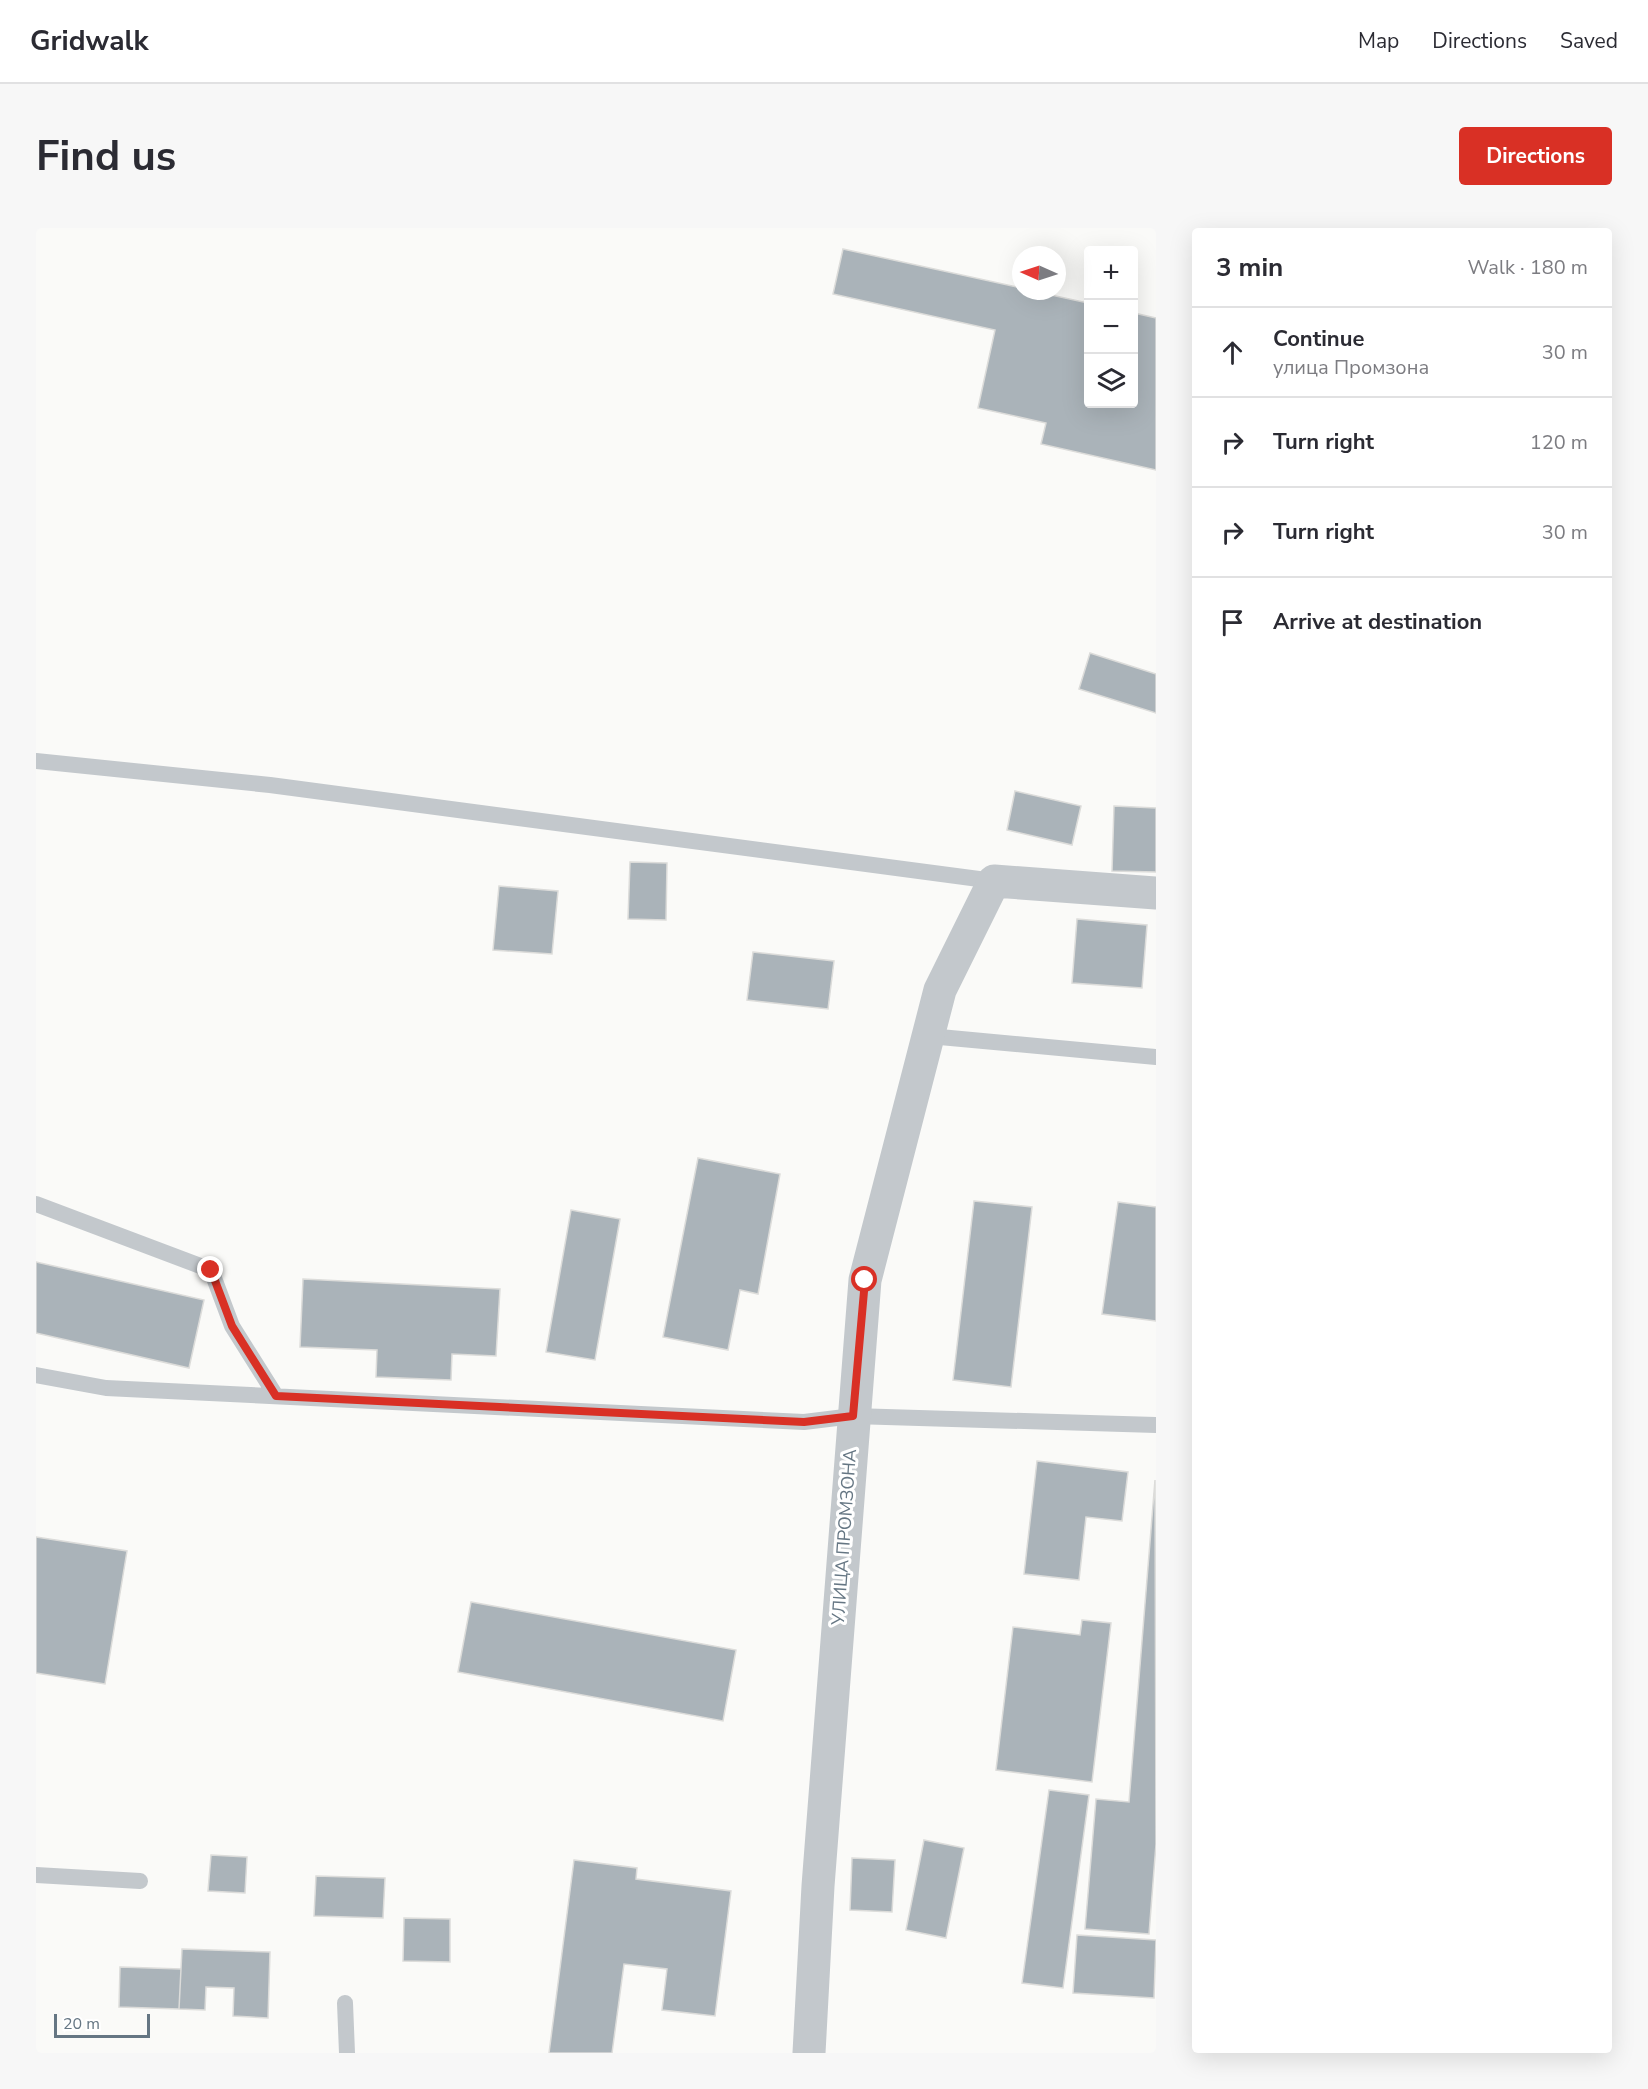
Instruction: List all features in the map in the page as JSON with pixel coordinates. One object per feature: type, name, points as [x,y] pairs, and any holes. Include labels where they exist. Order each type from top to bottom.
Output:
[{"type":"street","points":[[994,880],[1156,893]]},
{"type":"street","name":"УЛИЦА ПРОМЗОНА","points":[[809,2053],[819,1874],[865,1280],[930,1036],[940,990],[994,880]]},
{"type":"lane","points":[[36,761],[270,785],[994,880]]},
{"type":"lane","points":[[930,1036],[1156,1058]]},
{"type":"lane","points":[[36,1204],[211,1270],[232,1326],[276,1396]]},
{"type":"lane","points":[[36,1375],[106,1388],[804,1422],[853,1416],[1156,1425]]},
{"type":"lane","points":[[36,1875],[140,1881]]},
{"type":"lane","points":[[345,2003],[347,2053]]},
{"type":"building","points":[[843,249],[1012,286],[1012,300],[1066,298],[1084,302],[1084,408],[1138,408],[1138,314],[1156,318],[1156,470],[1041,444],[1046,423],[978,408],[995,330],[833,294]]},
{"type":"building","points":[[1090,653],[1156,674],[1156,713],[1079,689]]},
{"type":"building","points":[[1015,791],[1081,806],[1072,845],[1007,830]]},
{"type":"building","points":[[1114,806],[1156,808],[1156,872],[1112,871]]},
{"type":"building","points":[[630,862],[667,863],[666,920],[628,919]]},
{"type":"building","points":[[499,886],[558,891],[552,954],[493,950]]},
{"type":"building","points":[[1077,919],[1147,925],[1142,988],[1072,983]]},
{"type":"building","points":[[753,952],[834,961],[828,1009],[747,1000]]},
{"type":"building","points":[[698,1158],[780,1174],[758,1294],[740,1290],[728,1350],[663,1337]]},
{"type":"building","points":[[974,1201],[1032,1207],[1011,1387],[953,1380]]},
{"type":"building","points":[[1118,1202],[1156,1207],[1156,1321],[1102,1314]]},
{"type":"building","points":[[571,1210],[620,1219],[595,1360],[546,1352]]},
{"type":"building","points":[[36,1262],[204,1300],[189,1368],[36,1333]]},
{"type":"building","points":[[303,1279],[500,1289],[496,1356],[452,1354],[451,1380],[376,1377],[377,1350],[300,1347]]},
{"type":"building","points":[[1037,1461],[1128,1472],[1122,1521],[1086,1517],[1079,1580],[1024,1574]]},
{"type":"building","points":[[1155,1480],[1156,1844],[1149,1934],[1085,1929],[1096,1799],[1129,1802]]},
{"type":"building","points":[[36,1537],[127,1551],[105,1684],[36,1673]]},
{"type":"building","points":[[471,1602],[736,1650],[723,1721],[458,1672]]},
{"type":"building","points":[[1082,1620],[1111,1623],[1092,1782],[996,1770],[1013,1627],[1080,1635]]},
{"type":"building","points":[[1049,1790],[1089,1795],[1063,1988],[1022,1983]]},
{"type":"building","points":[[924,1840],[964,1848],[946,1938],[906,1930]]},
{"type":"building","points":[[211,1855],[247,1857],[245,1893],[208,1891]]},
{"type":"building","points":[[852,1858],[895,1860],[892,1912],[850,1910]]},
{"type":"building","points":[[574,1860],[637,1868],[636,1879],[731,1891],[715,2016],[662,2010],[667,1969],[624,1964],[612,2053],[549,2053]]},
{"type":"building","points":[[316,1876],[385,1878],[383,1918],[314,1916]]},
{"type":"building","points":[[404,1918],[450,1919],[450,1962],[403,1961]]},
{"type":"building","points":[[1077,1935],[1156,1940],[1154,1998],[1073,1993]]},
{"type":"building","points":[[182,1949],[270,1952],[268,2018],[233,2016],[234,1988],[206,1987],[205,2010],[179,2009]]},
{"type":"building","points":[[120,1967],[181,1969],[179,2009],[119,2007]]},
{"type":"route","points":[[211,1270],[232,1326],[276,1396],[804,1422],[853,1416],[865,1280]]}]
